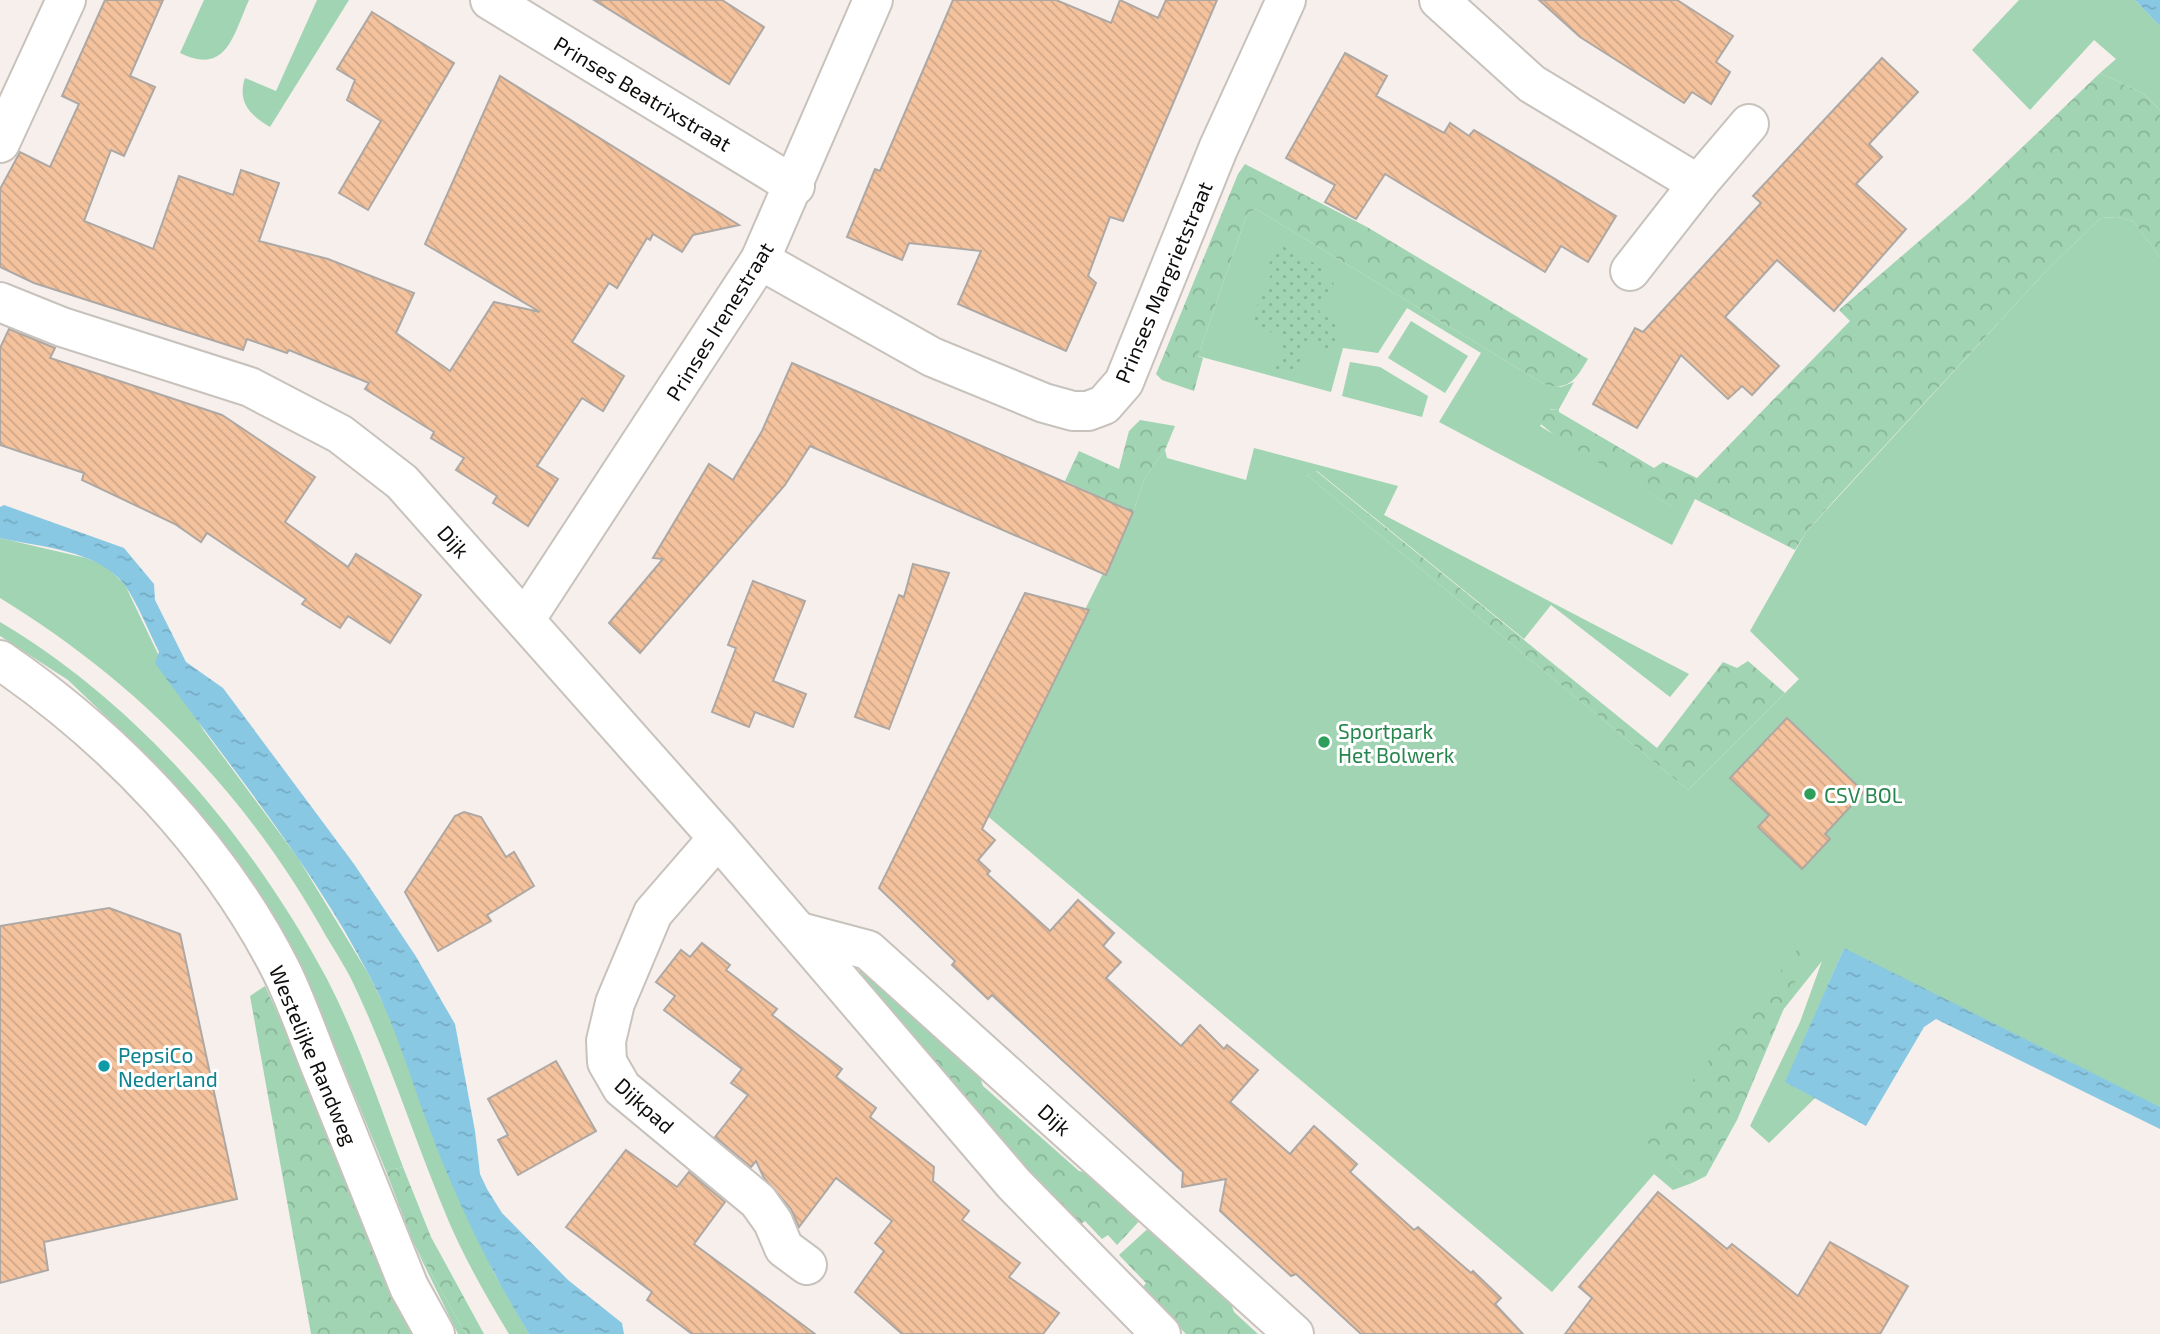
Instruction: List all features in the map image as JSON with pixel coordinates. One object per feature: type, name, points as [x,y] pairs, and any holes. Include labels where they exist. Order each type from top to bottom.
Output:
[{"type":"street","points":[[0,143],[66,0]]},
{"type":"street","name":"Prinses Beatrixstraat","points":[[490,0],[795,186]]},
{"type":"street","name":"Prinses Irenestraat","points":[[525,621],[760,260],[795,186],[873,0]]},
{"type":"street","name":"Prinses Margrietstraat","points":[[760,260],[932,357],[1058,408],[1088,411],[1104,405],[1124,382],[1218,149],[1286,0]]},
{"type":"street","points":[[1438,0],[1532,84],[1698,184]]},
{"type":"street","points":[[1630,271],[1749,124]]},
{"type":"street","name":"Dijk","points":[[0,302],[62,327],[250,387],[340,433],[402,482],[800,932],[1014,1184],[1161,1334]]},
{"type":"street","name":"Westelijke Randweg","points":[[0,660],[100,738],[163,804],[214,865],[244,909],[282,972],[409,1287],[435,1334]]},
{"type":"street","name":"Dijkpad","points":[[718,838],[653,913],[615,1003],[606,1041],[607,1062],[621,1088],[758,1200],[773,1222],[784,1248],[807,1265]]},
{"type":"street","name":"Dijk","points":[[800,932],[868,950],[1294,1334]]},
{"type":"green space","points":[[204,0],[249,0],[226,48],[218,56],[196,59],[180,53]]},
{"type":"green space","points":[[317,0],[349,0],[270,127],[247,107],[243,94],[245,78],[276,91]]},
{"type":"green space","points":[[2019,0],[2135,0],[2160,26],[2160,110],[2144,94],[2100,73],[2116,59],[2094,40],[2030,110],[1972,50]]},
{"type":"green space","points":[[2100,73],[2144,94],[2160,110],[2160,257],[2133,221],[2117,217],[2101,218],[2048,269],[1841,493],[1806,532],[1795,550],[1695,499],[1684,509],[1671,506],[1559,439],[1536,420],[1543,410],[1559,409],[1559,412],[1654,468],[1663,462],[1697,478],[1850,321],[1839,310],[1967,200]]},
{"type":"green space","points":[[1245,164],[1367,227],[1588,359],[1575,378],[1565,385],[1551,386],[1542,383],[1256,209],[1247,214],[1198,356],[1203,358],[1194,391],[1162,380],[1156,374],[1238,174]]},
{"type":"green space","points":[[1256,209],[1542,383],[1561,387],[1574,382],[1559,409],[1551,409],[1540,426],[1671,506],[1695,499],[1672,545],[1439,422],[1481,353],[1407,308],[1378,353],[1343,348],[1331,392],[1198,356],[1247,214]]},
{"type":"green space","name":"Sportpark Het Bolwerk","points":[[2117,217],[2133,221],[2160,257],[2160,1117],[1843,950],[1786,1082],[1815,1098],[1769,1143],[1750,1126],[1800,1022],[1822,961],[1665,1158],[1692,1183],[1673,1190],[1654,1174],[1552,1292],[984,813],[1132,515],[1145,478],[1165,450],[1167,458],[1246,480],[1254,448],[1398,486],[1384,515],[1689,674],[1670,697],[1551,605],[1524,639],[1317,471],[1307,475],[1688,790],[1799,679],[1750,631],[1806,532],[2048,269],[2101,218]]},
{"type":"green space","points":[[1279,244],[1325,269],[1321,277],[1334,283],[1319,312],[1343,325],[1328,353],[1305,341],[1296,375],[1275,371],[1284,338],[1250,322],[1273,270],[1268,266]]},
{"type":"green space","points":[[1411,321],[1468,356],[1445,393],[1388,358]]},
{"type":"green space","points":[[1350,362],[1380,367],[1428,396],[1422,417],[1342,396]]},
{"type":"green space","points":[[1140,420],[1175,426],[1165,450],[1145,478],[1133,512],[1065,481],[1079,451],[1119,469],[1129,431]]},
{"type":"green space","points":[[1316,471],[1657,748],[1723,662],[1737,668],[1748,661],[1785,693],[1688,790],[1307,475]]},
{"type":"green space","points":[[0,538],[86,558],[106,566],[125,585],[159,656],[204,731],[298,858],[369,975],[394,1026],[493,1271],[529,1334],[509,1334],[470,1265],[449,1222],[355,987],[295,884],[225,789],[144,705],[51,631],[0,598]]},
{"type":"green space","points":[[0,622],[51,655],[145,734],[188,778],[264,875],[297,926],[338,1002],[403,1167],[386,1171],[308,982],[276,924],[193,807],[136,745],[68,680],[0,636]]},
{"type":"green space","points":[[1798,949],[1808,951],[1737,1120],[1706,1176],[1692,1183],[1645,1140]]},
{"type":"green space","points":[[861,969],[975,1063],[983,1086],[1079,1171],[1103,1176],[1145,1215],[1117,1245],[1108,1235],[1102,1239],[1085,1221],[1079,1226],[961,1097],[858,973]]},
{"type":"green space","points":[[265,986],[412,1334],[311,1334],[250,996]]},
{"type":"green space","points":[[403,1167],[431,1237],[484,1334],[466,1334],[413,1242],[386,1171]]},
{"type":"green space","points":[[1154,1223],[1226,1290],[1234,1312],[1258,1334],[1186,1334],[1141,1290],[1146,1283],[1119,1255]]},
{"type":"green space","points":[[413,1242],[466,1334],[458,1334]]},
{"type":"water","points":[[2135,0],[2160,0],[2160,26],[2157,23]]},
{"type":"water","points":[[4,505],[124,548],[154,584],[155,600],[186,662],[223,688],[354,864],[415,955],[455,1024],[475,1131],[480,1174],[502,1213],[568,1280],[622,1323],[624,1334],[529,1334],[487,1260],[462,1208],[379,996],[347,935],[322,895],[268,816],[155,663],[159,652],[124,584],[113,573],[83,557],[0,538],[0,507]]},
{"type":"water","points":[[1844,948],[2160,1107],[2160,1129],[1936,1019],[1924,1027],[1866,1126],[1785,1082]]},
{"type":"building","points":[[105,0],[163,0],[130,76],[155,87],[124,156],[111,150],[84,221],[153,249],[179,176],[233,195],[241,170],[279,183],[259,241],[328,259],[414,293],[396,333],[450,371],[494,302],[540,312],[425,244],[500,76],[739,225],[693,235],[682,252],[653,234],[650,240],[647,238],[617,288],[609,283],[572,342],[624,376],[603,411],[582,398],[537,466],[558,479],[528,526],[493,503],[497,496],[456,470],[464,458],[431,438],[434,432],[365,389],[369,383],[289,350],[287,353],[247,339],[243,350],[34,283],[0,267],[0,189],[20,152],[50,167],[79,104],[62,96]]},
{"type":"building","points":[[594,0],[722,0],[764,27],[729,84]]},
{"type":"building","points":[[953,0],[1056,0],[1111,23],[1120,0],[1158,18],[1166,0],[1217,0],[1123,221],[1110,217],[1088,276],[1096,283],[1066,351],[958,304],[981,251],[909,243],[902,260],[847,237],[875,169],[880,171]]},
{"type":"building","points":[[1539,0],[1677,0],[1733,36],[1716,62],[1730,72],[1711,104],[1692,92],[1684,103],[1580,37]]},
{"type":"building","points":[[372,12],[454,63],[368,210],[339,193],[381,121],[347,100],[355,80],[337,69]]},
{"type":"building","points":[[1345,53],[1387,76],[1376,96],[1444,133],[1450,123],[1469,136],[1474,130],[1616,216],[1588,262],[1561,246],[1545,272],[1385,174],[1356,219],[1325,202],[1335,185],[1286,158]]},
{"type":"building","points":[[1882,58],[1918,92],[1869,144],[1882,157],[1856,184],[1906,229],[1834,311],[1777,260],[1725,317],[1779,366],[1752,395],[1742,386],[1728,399],[1681,355],[1637,428],[1593,404],[1635,328],[1643,332],[1761,203],[1753,196]]},
{"type":"building","points":[[9,329],[55,348],[50,358],[222,415],[315,477],[285,522],[348,567],[356,554],[421,595],[390,643],[348,616],[340,628],[302,604],[306,599],[207,533],[201,542],[175,524],[82,480],[84,473],[0,445],[0,348]]},
{"type":"building","points":[[792,363],[1133,512],[1106,575],[810,446],[785,485],[640,653],[609,623],[663,559],[653,558],[709,464],[733,480],[762,431]]},
{"type":"building","points":[[913,564],[949,573],[889,729],[855,717],[899,595],[904,597]]},
{"type":"building","points":[[753,581],[805,601],[773,681],[806,694],[793,727],[755,712],[749,727],[712,712],[736,648],[728,645]]},
{"type":"building","points":[[1025,593],[1089,610],[982,829],[995,840],[978,860],[990,871],[987,874],[1050,931],[1078,900],[1114,933],[1103,946],[1121,962],[1106,978],[1181,1046],[1200,1025],[1224,1049],[1227,1045],[1258,1070],[1230,1102],[1290,1154],[1314,1126],[1357,1164],[1350,1172],[1414,1230],[1418,1227],[1471,1273],[1473,1271],[1501,1298],[1495,1304],[1523,1334],[1361,1334],[1296,1274],[1291,1276],[1220,1211],[1226,1179],[1182,1187],[1183,1172],[992,995],[988,999],[952,965],[955,961],[879,888]]},
{"type":"building","points":[[1787,718],[1864,792],[1825,834],[1830,839],[1802,869],[1758,827],[1769,815],[1730,778]]},
{"type":"building","points":[[464,812],[481,817],[506,857],[514,852],[534,886],[487,915],[491,921],[438,951],[405,892],[455,816]]},
{"type":"building","name":"PepsiCo Nederland","points":[[109,908],[180,934],[237,1199],[44,1242],[48,1270],[0,1283],[0,926]]},
{"type":"building","points":[[702,943],[730,965],[726,970],[777,1009],[772,1015],[842,1069],[836,1077],[876,1108],[870,1117],[934,1167],[933,1181],[969,1211],[962,1220],[1020,1263],[1009,1277],[1059,1313],[1043,1334],[902,1334],[855,1292],[884,1251],[875,1243],[892,1221],[836,1178],[799,1227],[791,1209],[764,1178],[756,1161],[751,1167],[715,1137],[748,1095],[731,1083],[742,1069],[664,1010],[675,996],[656,982],[681,950],[690,957]]},
{"type":"building","points":[[556,1061],[596,1131],[518,1175],[498,1140],[508,1135],[488,1099]]},
{"type":"building","points":[[626,1150],[677,1187],[689,1172],[725,1202],[694,1244],[815,1334],[692,1334],[647,1300],[652,1292],[566,1227]]},
{"type":"building","points":[[1658,1192],[1727,1249],[1732,1244],[1798,1296],[1830,1242],[1908,1286],[1880,1334],[1565,1334],[1592,1298],[1579,1287]]},
{"type":"place","name":"Sportpark Het Bolwerk","points":[[1324,742]]},
{"type":"place","name":"CSV BOL","points":[[1810,794]]},
{"type":"place","name":"PepsiCo Nederland","points":[[104,1066]]}]
